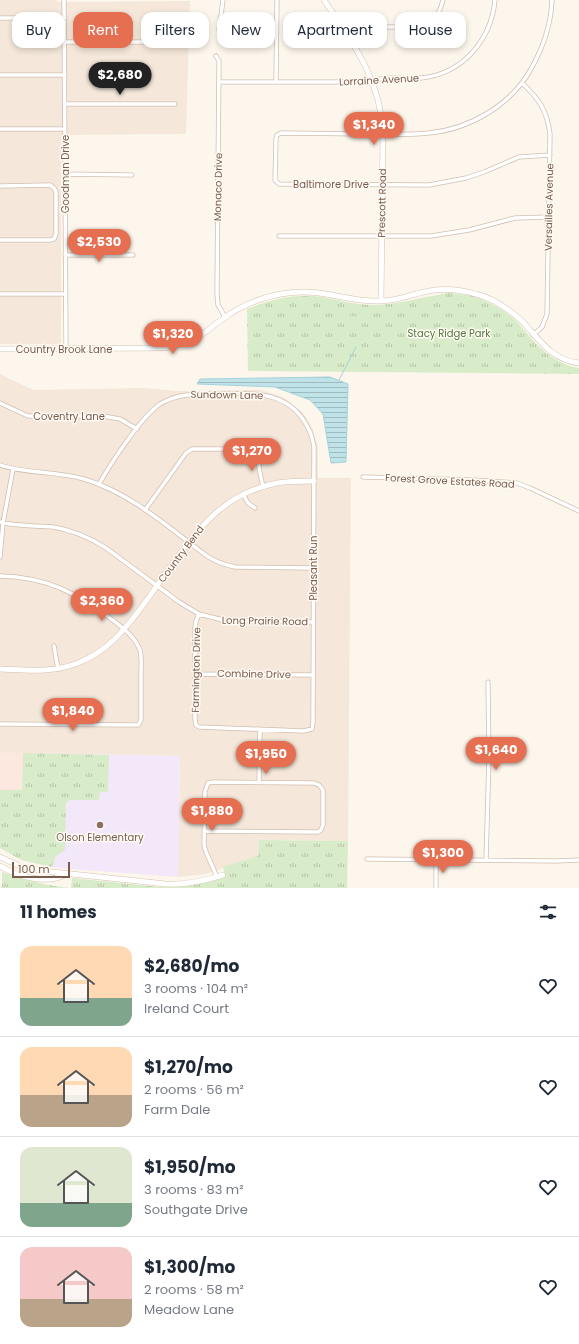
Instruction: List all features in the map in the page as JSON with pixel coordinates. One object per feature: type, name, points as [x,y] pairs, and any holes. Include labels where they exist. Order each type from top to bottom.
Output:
[{"type":"street","name":"Goodman Drive","points":[[64,0],[64,12]]},
{"type":"street","points":[[221,12],[223,0]]},
{"type":"street","points":[[276,82],[277,0]]},
{"type":"street","name":"Prescott Road","points":[[324,0],[367,67],[373,81],[380,106],[383,134],[381,301]]},
{"type":"street","points":[[387,28],[420,27],[433,20],[438,14],[443,0]]},
{"type":"street","name":"Lorraine Avenue","points":[[219,82],[368,82],[381,78],[410,79],[430,77],[458,66],[473,53],[484,37],[492,18],[495,0]]},
{"type":"street","points":[[383,134],[431,133],[457,128],[470,123],[493,110],[522,83],[535,62],[544,40],[552,0]]},
{"type":"street","points":[[0,18],[12,18]]},
{"type":"street","points":[[65,42],[141,42]]},
{"type":"street","name":"Goodman Drive","points":[[65,48],[66,348]]},
{"type":"street","name":"Monaco Drive","points":[[216,56],[219,61],[217,293],[218,305],[225,317]]},
{"type":"street","points":[[0,75],[65,75]]},
{"type":"street","name":"Versailles Avenue","points":[[522,83],[538,100],[546,115],[550,134],[547,314],[542,327],[533,335]]},
{"type":"street","points":[[65,104],[175,104]]},
{"type":"street","points":[[0,129],[65,129]]},
{"type":"street","name":"Baltimore Drive","points":[[383,134],[283,133],[278,135],[276,139],[275,182],[278,184],[429,185],[452,182],[484,172],[519,157],[550,155]]},
{"type":"street","points":[[65,174],[132,175]]},
{"type":"street","points":[[0,186],[50,185],[56,192],[55,238],[50,240],[0,240]]},
{"type":"street","points":[[279,236],[418,237],[444,235],[476,229],[515,218],[549,217]]},
{"type":"street","points":[[65,256],[133,255]]},
{"type":"street","name":"Country Brook Lane","points":[[0,349],[152,348],[164,344],[189,340],[203,333],[225,317],[245,306],[279,294],[313,292],[351,299],[381,301],[436,290],[456,289],[486,297],[504,307],[520,320],[533,335],[554,354],[568,361],[579,363]]},
{"type":"street","points":[[0,294],[65,294]]},
{"type":"street","name":"Sundown Lane","points":[[99,484],[107,470],[137,429],[155,408],[168,400],[179,396],[196,394],[244,393],[269,396],[283,401],[295,409],[304,419],[310,431]]},
{"type":"street","name":"Coventry Lane","points":[[0,403],[28,416],[103,416],[120,419],[132,424],[137,429]]},
{"type":"street","name":"Pleasant Run","points":[[260,730],[312,729],[314,447],[310,431]]},
{"type":"street","points":[[144,510],[189,450],[196,448],[249,448],[257,450],[259,454],[263,487]]},
{"type":"street","points":[[0,465],[13,469],[70,475],[99,484],[127,497],[216,562],[226,566],[313,568]]},
{"type":"street","points":[[0,556],[2,523],[13,469]]},
{"type":"street","name":"Forest Grove Estates Road","points":[[363,477],[474,480],[517,483],[579,511]]},
{"type":"street","name":"Country Bend","points":[[0,669],[58,669],[78,663],[104,649],[124,630],[188,542],[210,517],[229,502],[243,494],[263,487],[286,482],[314,481]]},
{"type":"street","points":[[243,494],[248,503],[255,508]]},
{"type":"street","name":"Long Prairie Road","points":[[2,523],[54,527],[77,533],[106,548],[185,606],[199,614],[223,620],[313,622]]},
{"type":"street","points":[[0,576],[26,578],[46,582],[65,589],[124,630],[136,642],[141,657],[140,724],[134,726],[0,724]]},
{"type":"street","name":"Farmington Drive","points":[[199,614],[195,628],[196,725],[199,727],[260,730]]},
{"type":"street","points":[[54,646],[58,669]]},
{"type":"street","name":"Combine Drive","points":[[195,674],[313,675]]},
{"type":"street","points":[[486,860],[489,758],[488,682]]},
{"type":"street","points":[[259,782],[260,730]]},
{"type":"street","points":[[204,831],[316,833],[321,830],[323,825],[323,793],[321,786],[314,783],[208,783],[205,791],[204,831],[204,845],[217,876]]},
{"type":"street","points":[[1,859],[22,867],[68,874],[174,884],[203,881],[223,874]]},
{"type":"street","points":[[367,859],[579,860]]},
{"type":"street","points":[[436,860],[436,888]]},
{"type":"street","points":[[0,866],[18,874],[34,878],[51,879],[59,878],[68,874]]},
{"type":"shaded area","points":[[0,0],[57,0],[57,2],[190,1],[190,12],[141,12],[141,48],[189,48],[186,134],[61,135],[61,344],[0,344]]},
{"type":"shaded area","points":[[0,374],[33,390],[144,388],[177,391],[261,390],[283,397],[303,413],[313,429],[318,448],[318,478],[351,478],[348,841],[259,840],[258,856],[206,874],[178,877],[180,756],[0,753]]},
{"type":"shaded area","points":[[0,753],[23,753],[22,790],[0,790]]},
{"type":"shaded area","name":"Olson Elementary","points":[[23,753],[180,756],[178,877],[56,868],[21,860]]},
{"type":"green space","name":"Stacy Ridge Park","points":[[449,293],[473,296],[489,302],[515,319],[535,343],[546,353],[558,361],[579,368],[579,374],[248,371],[247,309],[256,305],[293,296],[312,296],[360,304],[383,305]]},
{"type":"green space","points":[[346,315],[361,318],[361,324],[342,324],[343,317]]},
{"type":"green space","points":[[23,753],[109,755],[108,792],[100,792],[99,800],[70,800],[66,803],[65,850],[56,856],[52,867],[21,860],[0,848],[0,790],[22,790]]},
{"type":"green space","points":[[259,840],[348,841],[347,888],[71,888],[72,878],[160,887],[190,885],[225,876],[223,867],[258,856]]},
{"type":"green space","points":[[2,872],[19,878],[53,886],[71,888],[0,888],[2,887]]},
{"type":"water","points":[[330,377],[348,384],[346,462],[331,463],[323,414],[310,400],[275,387],[197,384],[200,379]]},
{"type":"waterway","points":[[339,380],[356,347]]},
{"type":"place","name":"Olson Elementary","points":[[100,825]]}]
